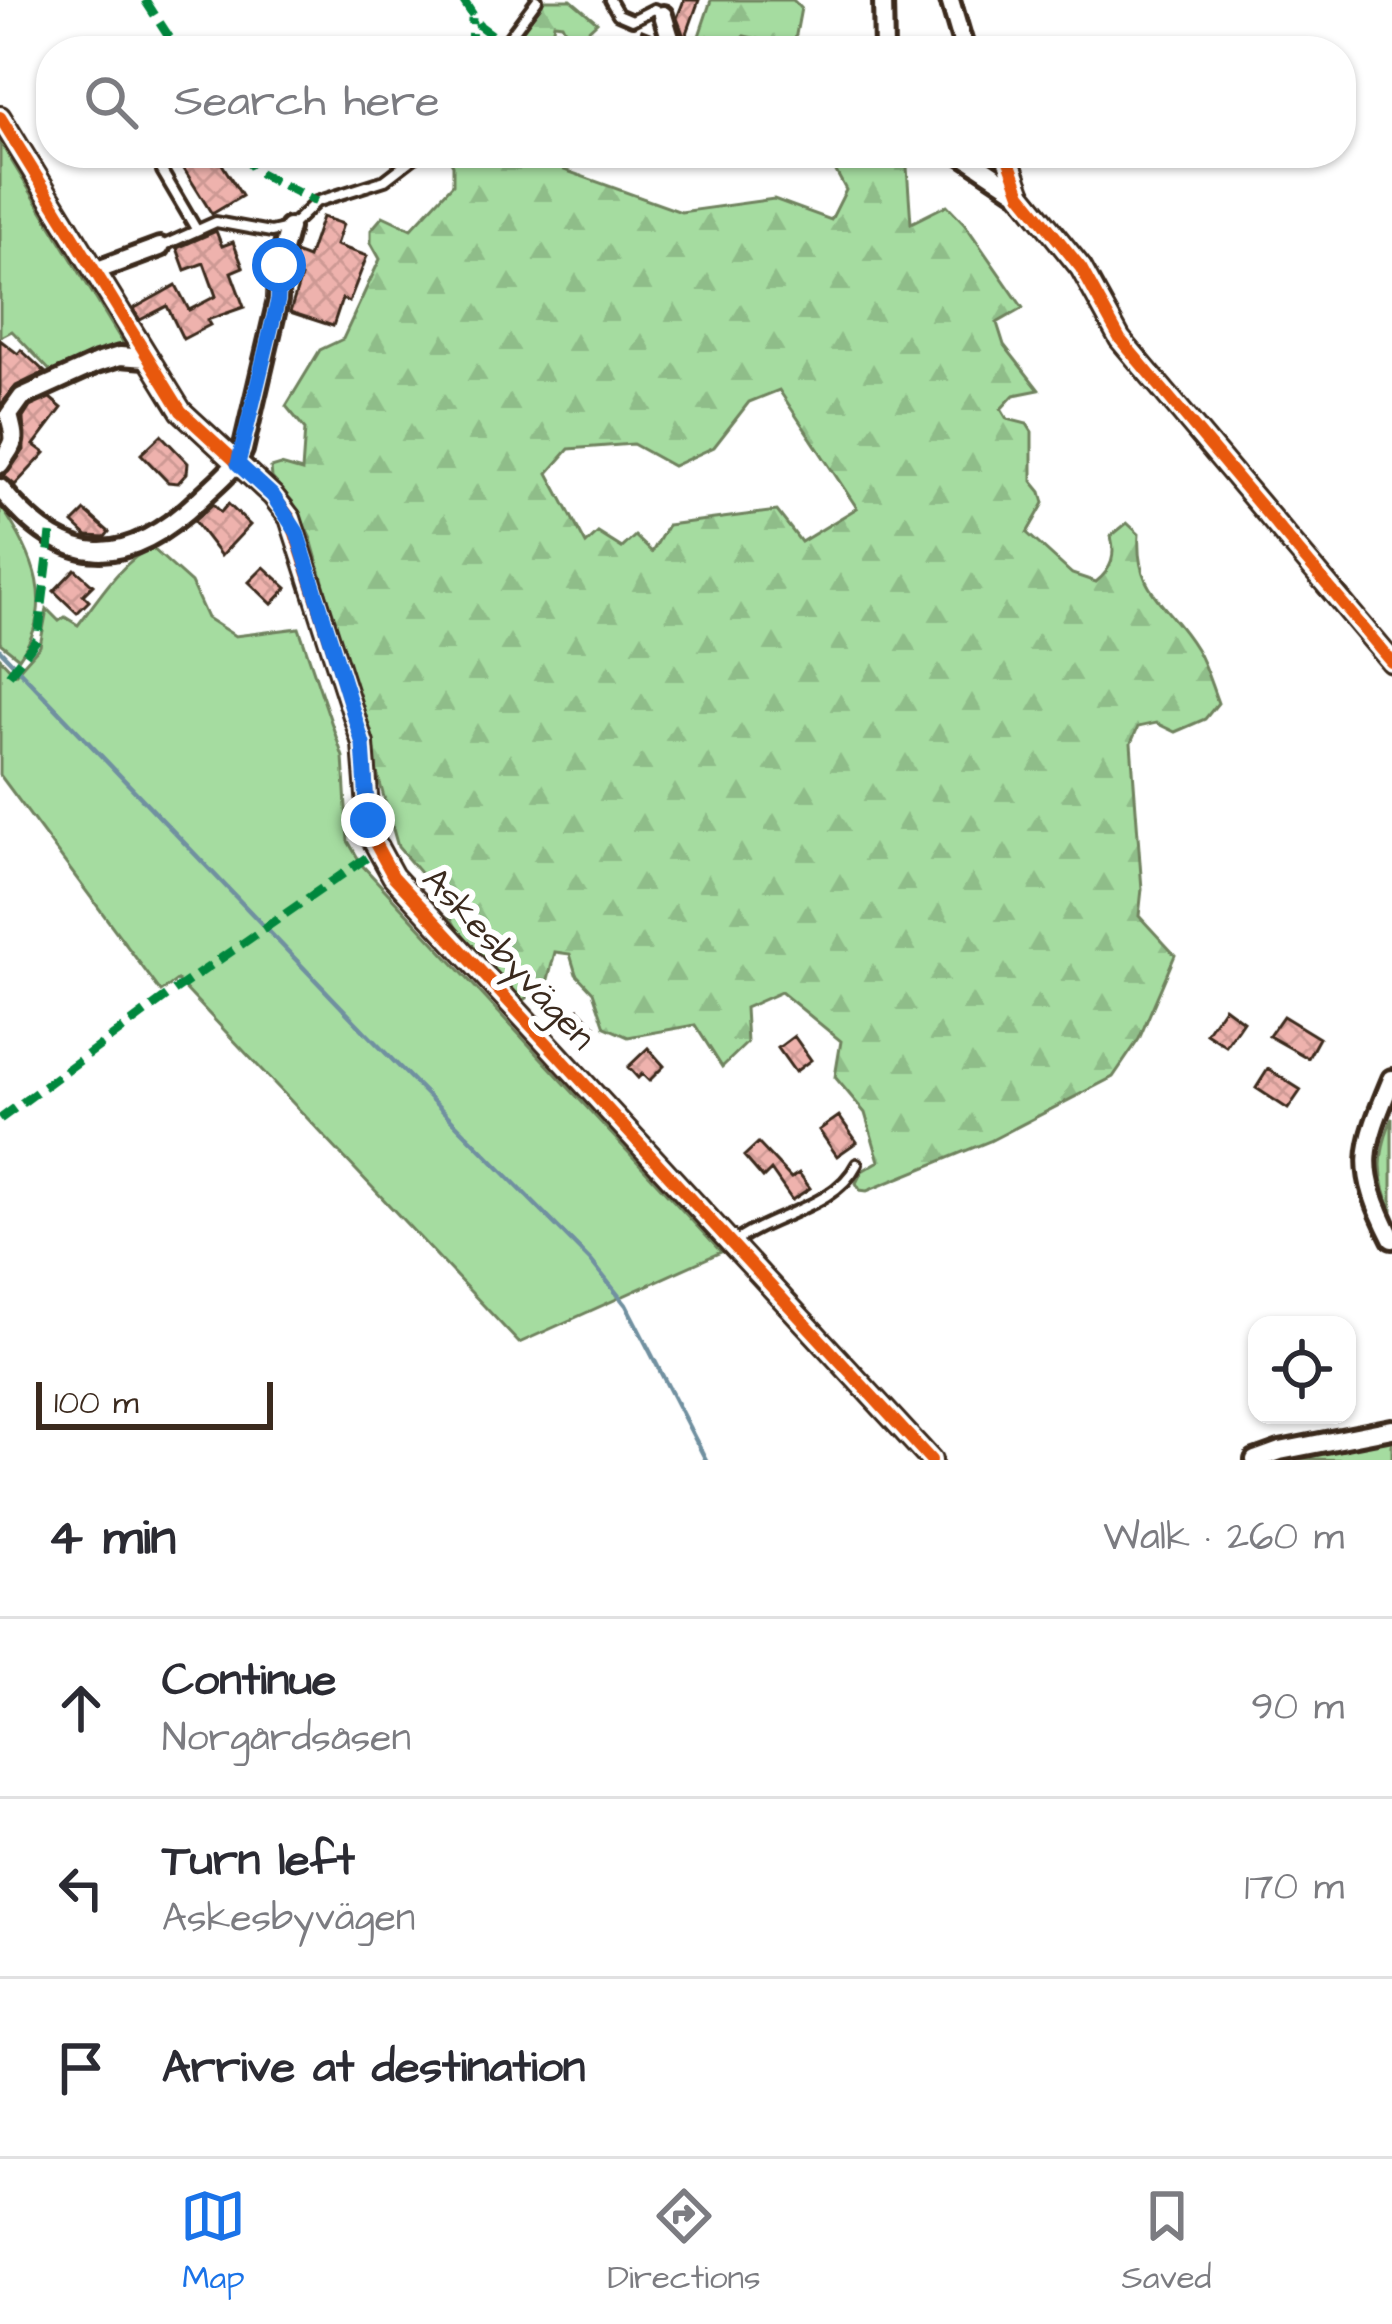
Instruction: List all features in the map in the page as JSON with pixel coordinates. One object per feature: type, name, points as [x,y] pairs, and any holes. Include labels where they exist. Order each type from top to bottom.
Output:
[{"type":"street","points":[[883,0],[884,36]]},
{"type":"street","points":[[950,0],[961,36]]},
{"type":"street","points":[[663,15],[669,36]]},
{"type":"street","name":"Askesbyvägen","points":[[0,117],[181,410],[273,496],[297,532],[363,744],[368,820],[376,851],[393,876],[931,1460]]},
{"type":"street","points":[[982,168],[1021,194],[1081,268],[1120,339],[1392,662]]},
{"type":"street","points":[[1011,168],[1021,194]]},
{"type":"street","points":[[0,488],[63,542],[99,554],[164,531],[238,464],[278,300],[279,265],[289,228]]},
{"type":"street","points":[[95,271],[160,248]]},
{"type":"street","points":[[0,464],[14,445],[9,415],[22,397],[113,357],[146,358]]},
{"type":"street","points":[[1392,1079],[1365,1158],[1365,1177],[1392,1239]]},
{"type":"street","points":[[1255,1460],[1392,1429]]},
{"type":"lane","points":[[510,36],[538,0]]},
{"type":"lane","points":[[610,0],[632,20],[654,9],[663,15]]},
{"type":"lane","points":[[160,248],[215,221],[271,232],[289,228],[316,202],[386,180],[401,168]]},
{"type":"lane","points":[[162,171],[196,229]]},
{"type":"lane","points":[[732,1244],[841,1188],[857,1164]]},
{"type":"green space","points":[[543,0],[571,0],[597,22],[578,36],[568,36],[562,24],[554,23],[552,36],[518,36]]},
{"type":"green space","points":[[711,0],[793,0],[801,8],[796,36],[699,36]]},
{"type":"green space","points":[[0,142],[126,348],[57,378],[12,331],[0,337]]},
{"type":"green space","points":[[453,168],[564,168],[681,212],[774,199],[831,220],[846,190],[834,168],[907,168],[911,223],[947,205],[964,223],[1023,308],[997,323],[1004,345],[1039,390],[1014,395],[1001,409],[1007,419],[1027,424],[1032,432],[1032,481],[1044,503],[1027,533],[1072,574],[1096,582],[1111,562],[1111,536],[1127,523],[1139,534],[1139,555],[1148,585],[1196,649],[1218,703],[1205,719],[1175,732],[1156,723],[1138,727],[1131,743],[1142,889],[1139,916],[1175,955],[1139,1039],[1113,1077],[990,1141],[860,1190],[856,1183],[862,1171],[879,1161],[865,1113],[835,1077],[841,1041],[781,992],[745,1008],[747,1043],[722,1067],[695,1025],[628,1037],[605,1027],[593,992],[576,974],[570,954],[555,952],[547,983],[523,1001],[458,931],[438,894],[398,847],[311,539],[293,502],[272,478],[271,468],[281,465],[302,471],[305,429],[286,406],[320,350],[343,339],[380,259],[371,243],[371,230],[383,216],[411,229],[453,184]],"holes":[[[779,390],[857,508],[801,542],[777,511],[668,525],[652,552],[635,536],[622,548],[598,533],[586,544],[548,473],[569,449],[633,444],[673,466],[714,447],[749,402]]]},
{"type":"green space","points":[[0,505],[31,561],[39,600],[37,619],[19,658],[0,643]]},
{"type":"green space","points":[[151,547],[191,583],[207,618],[235,636],[299,628],[343,757],[348,841],[362,865],[721,1252],[519,1343],[177,980],[161,992],[0,775],[0,658],[15,674],[40,646],[47,609],[59,621],[65,617],[78,625],[120,572]]},
{"type":"green space","points":[[1392,1118],[1392,1211],[1381,1164]]},
{"type":"green space","points":[[1392,1434],[1392,1460],[1292,1459],[1284,1454]]},
{"type":"building","points":[[684,0],[699,0],[686,36],[677,18]]},
{"type":"building","points":[[183,168],[224,168],[242,196],[212,214]]},
{"type":"building","points":[[322,217],[343,224],[336,245],[367,256],[349,302],[342,299],[333,326],[290,312],[301,277],[292,273],[295,253],[308,258]]},
{"type":"building","points":[[216,231],[222,246],[233,242],[243,267],[231,272],[244,307],[207,320],[210,325],[183,339],[167,306],[140,320],[133,309],[176,285],[189,310],[216,296],[204,263],[185,270],[177,248]]},
{"type":"building","points":[[0,340],[18,354],[21,350],[45,372],[16,386],[0,406]]},
{"type":"building","points":[[50,398],[62,408],[34,445],[45,453],[15,485],[4,476],[24,450],[23,418],[30,407]]},
{"type":"building","points":[[161,435],[188,463],[178,483],[168,482],[141,454]]},
{"type":"building","points":[[213,504],[221,512],[228,504],[250,525],[221,556],[194,521]]},
{"type":"building","points":[[85,511],[109,532],[105,537],[87,536],[73,523]]},
{"type":"building","points":[[264,567],[287,588],[272,604],[249,582]]},
{"type":"building","points":[[75,569],[93,585],[83,595],[89,601],[77,613],[54,591]]},
{"type":"building","points":[[1224,1007],[1243,1021],[1226,1046],[1206,1033]]},
{"type":"building","points":[[579,1009],[595,1026],[580,1040],[564,1023]]},
{"type":"building","points":[[1283,1016],[1319,1038],[1308,1058],[1269,1036]]},
{"type":"building","points":[[794,1036],[811,1060],[795,1072],[778,1048]]},
{"type":"building","points":[[648,1048],[664,1066],[649,1081],[642,1074],[638,1078],[628,1067]]},
{"type":"building","points":[[1268,1069],[1301,1090],[1288,1109],[1256,1088]]},
{"type":"building","points":[[839,1116],[857,1142],[837,1156],[819,1130]]},
{"type":"building","points":[[758,1143],[791,1178],[799,1173],[810,1188],[792,1200],[771,1170],[763,1178],[744,1156]]},
{"type":"waterway","points":[[0,650],[591,1261],[626,1305],[706,1460]]},
{"type":"marked path","points":[[145,0],[168,36]]},
{"type":"marked path","points":[[463,0],[480,26],[493,36]]},
{"type":"marked path","points":[[471,36],[472,18]]},
{"type":"marked path","points":[[254,168],[316,202]]},
{"type":"marked path","points":[[9,675],[38,638],[51,533]]},
{"type":"marked path","points":[[0,1119],[376,851]]},
{"type":"cycle path","points":[[0,117],[181,411],[273,496],[290,518],[363,744],[370,834],[393,876],[931,1460]]},
{"type":"cycle path","points":[[1011,168],[1021,194],[1081,268],[1120,339],[1392,662]]},
{"type":"route","points":[[279,265],[278,300],[238,464],[281,505],[297,532],[363,744],[368,820]]}]
